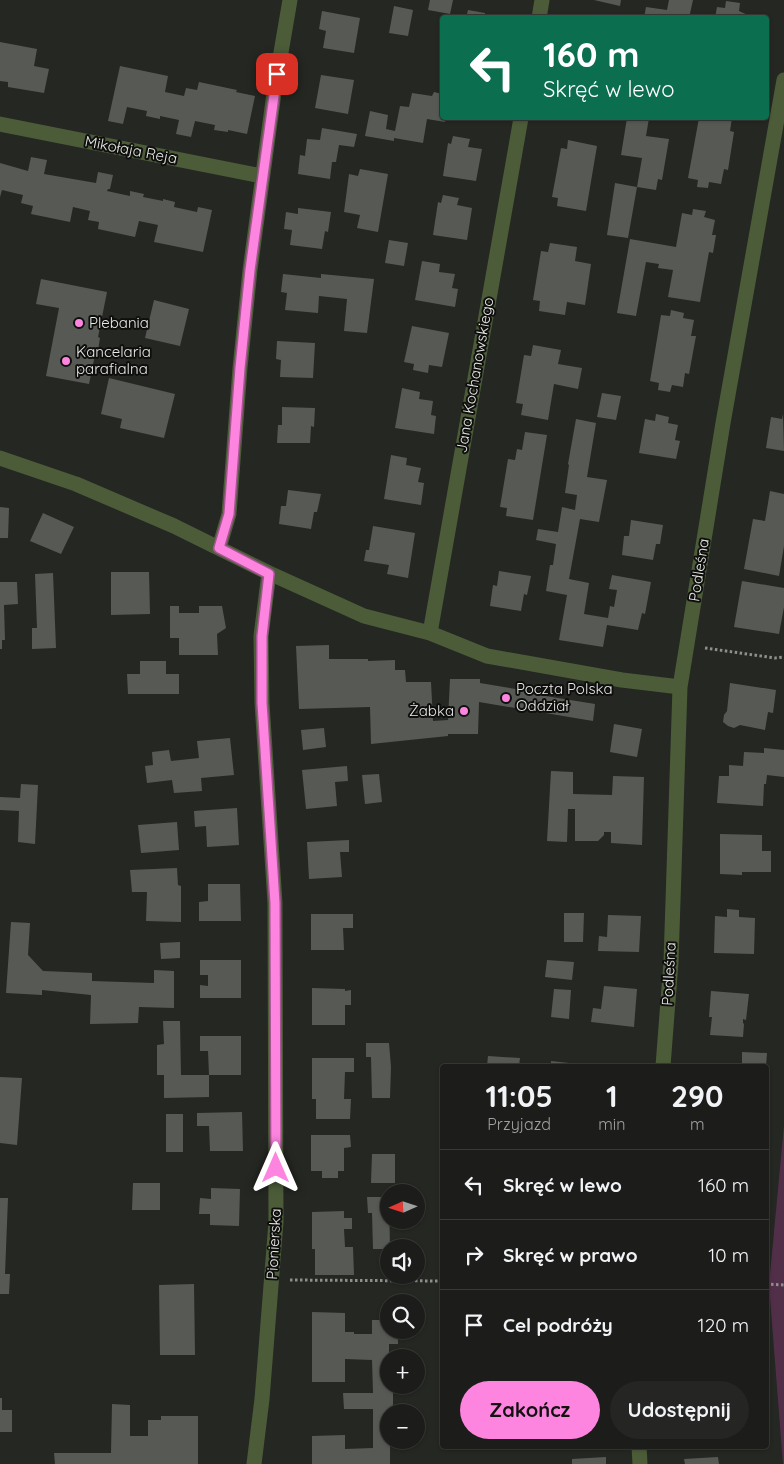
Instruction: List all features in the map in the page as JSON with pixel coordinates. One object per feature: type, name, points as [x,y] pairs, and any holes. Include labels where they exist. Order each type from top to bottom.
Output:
[{"type":"street","points":[[219,548],[229,514],[250,270],[274,93],[290,0]]},
{"type":"street","points":[[540,15],[542,0]]},
{"type":"street","name":"Podleśna","points":[[663,1064],[671,962],[680,687],[723,423],[784,80]]},
{"type":"street","name":"Jana Kochanowskiego","points":[[430,633],[521,120]]},
{"type":"street","name":"Mikołaja Reja","points":[[0,124],[262,176]]},
{"type":"street","points":[[0,458],[76,484],[174,526],[269,574],[364,616],[430,633],[487,656],[622,680],[680,687]]},
{"type":"street","name":"Pionierska","points":[[254,1464],[262,1400],[276,1222],[275,903],[262,703],[262,636],[269,574]]},
{"type":"street","points":[[639,1449],[640,1464]]},
{"type":"path","points":[[687,646],[774,658],[784,657]]},
{"type":"path","points":[[272,1280],[440,1281]]},
{"type":"path","points":[[769,1284],[784,1285]]},
{"type":"shaded area","points":[[784,1125],[784,1464],[783,1464],[769,1285]]},
{"type":"building","points":[[430,0],[453,0],[450,14],[428,10]]},
{"type":"building","points":[[594,0],[621,0],[620,6]]},
{"type":"building","points":[[669,0],[693,0],[690,15],[645,15],[646,7],[667,10]]},
{"type":"building","points":[[726,1],[740,3],[739,11],[748,15],[716,15],[717,7],[725,8]]},
{"type":"building","points":[[394,6],[413,10],[408,36],[389,33]]},
{"type":"building","points":[[468,10],[485,13],[485,15],[467,15]]},
{"type":"building","points":[[322,11],[360,18],[354,53],[323,48],[326,31],[319,29]]},
{"type":"building","points":[[0,42],[37,49],[34,66],[49,69],[44,93],[8,87],[8,82],[0,81]]},
{"type":"building","points":[[120,66],[168,76],[165,92],[184,96],[186,88],[197,90],[199,82],[255,96],[247,134],[228,130],[228,132],[214,130],[215,125],[195,121],[191,137],[176,134],[179,120],[160,116],[160,119],[146,116],[147,111],[127,107],[123,124],[108,121]]},
{"type":"building","points":[[321,75],[354,80],[348,114],[315,108]]},
{"type":"building","points":[[434,92],[440,94],[440,120],[446,120],[445,122],[427,119],[423,143],[365,136],[370,111],[388,115],[386,129],[395,131],[400,106],[409,107],[412,93],[432,96]]},
{"type":"building","points":[[627,120],[649,120],[646,136],[669,139],[662,180],[658,179],[656,190],[637,187],[642,158],[621,155]]},
{"type":"building","points":[[699,120],[732,120],[730,131],[734,132],[728,170],[724,169],[721,184],[709,182],[708,188],[697,187],[698,180],[688,178]]},
{"type":"building","points":[[322,128],[357,134],[354,147],[339,145],[336,162],[332,162],[330,179],[298,174],[300,155],[305,156],[307,139],[320,140]]},
{"type":"building","points":[[453,136],[470,139],[468,147],[482,149],[476,181],[443,176],[448,143],[451,144]]},
{"type":"building","points":[[568,140],[597,146],[586,211],[557,206],[558,198],[552,197],[561,148],[567,149]]},
{"type":"building","points":[[31,157],[47,160],[44,174],[96,183],[98,172],[113,175],[110,189],[107,191],[130,196],[130,191],[144,194],[143,197],[175,202],[174,207],[197,212],[198,207],[212,210],[203,252],[154,242],[158,225],[139,221],[135,237],[98,229],[99,222],[88,220],[90,211],[73,207],[70,222],[31,214],[33,206],[21,203],[23,195],[2,190],[0,197],[0,163],[28,171]]},
{"type":"building","points":[[360,169],[388,174],[378,232],[357,228],[360,215],[344,212],[349,174],[358,176]]},
{"type":"building","points":[[615,183],[637,187],[628,238],[607,235]]},
{"type":"building","points":[[443,195],[459,198],[457,205],[472,208],[467,240],[433,235],[438,202],[441,203]]},
{"type":"building","points":[[298,208],[331,212],[328,232],[325,231],[322,249],[290,245],[292,230],[284,229],[286,212],[298,214]]},
{"type":"building","points":[[693,209],[706,211],[704,217],[715,220],[712,235],[716,235],[713,253],[709,252],[700,302],[668,297],[673,270],[658,268],[659,264],[646,262],[636,316],[617,313],[630,239],[676,247],[682,213],[692,215]]},
{"type":"building","points":[[389,240],[408,243],[404,266],[385,263]]},
{"type":"building","points":[[550,243],[577,247],[575,261],[591,264],[585,305],[567,302],[565,315],[539,311],[540,301],[533,300],[541,251],[548,252]]},
{"type":"building","points":[[422,261],[440,264],[439,272],[455,274],[452,288],[458,289],[455,307],[415,300]]},
{"type":"building","points":[[283,274],[321,278],[321,274],[374,279],[367,333],[344,331],[347,299],[319,296],[318,313],[285,310],[287,293],[281,292]]},
{"type":"building","name":"Plebania","points":[[41,279],[107,292],[98,337],[100,338],[98,350],[96,350],[89,384],[46,376],[59,308],[36,304]]},
{"type":"building","points":[[154,300],[189,309],[180,346],[145,338]]},
{"type":"building","points":[[671,310],[684,313],[683,318],[694,320],[691,336],[696,336],[689,374],[685,373],[683,387],[672,385],[670,392],[658,390],[659,383],[650,381],[661,315],[670,316]]},
{"type":"building","points":[[412,326],[449,333],[442,367],[429,365],[428,373],[413,370],[414,364],[404,362]]},
{"type":"building","points":[[277,341],[315,343],[313,378],[280,377],[281,360],[276,359]]},
{"type":"building","points":[[533,345],[561,350],[558,364],[582,368],[578,389],[554,384],[548,420],[521,415],[523,404],[516,403],[524,355],[531,356]]},
{"type":"building","points":[[109,378],[175,394],[164,438],[120,428],[122,419],[101,414]]},
{"type":"building","points":[[402,388],[420,392],[419,399],[433,401],[431,415],[436,416],[434,434],[395,428]]},
{"type":"building","points":[[602,393],[621,396],[616,420],[597,417]]},
{"type":"building","points":[[282,407],[315,408],[314,427],[311,426],[310,443],[277,443],[278,425],[282,425]]},
{"type":"building","points":[[656,414],[669,417],[668,423],[678,425],[675,440],[680,441],[676,459],[639,453],[645,419],[655,421]]},
{"type":"building","points":[[783,414],[784,451],[766,448],[771,417],[782,419]]},
{"type":"building","points":[[576,419],[596,423],[587,477],[607,480],[599,522],[580,519],[569,579],[589,583],[584,614],[608,618],[610,606],[614,607],[617,590],[609,589],[612,575],[651,582],[645,614],[642,613],[638,630],[607,625],[603,647],[559,640],[567,595],[546,591],[556,544],[536,540],[538,529],[558,532],[562,507],[575,510],[577,495],[565,493]]},
{"type":"building","points":[[525,432],[547,435],[533,520],[506,516],[507,508],[500,507],[508,459],[515,460],[517,449],[522,450]]},
{"type":"building","points":[[391,455],[407,458],[406,465],[421,468],[418,482],[424,483],[421,505],[384,499]]},
{"type":"building","points":[[288,490],[321,494],[317,512],[314,512],[311,529],[279,524],[281,506],[286,506]]},
{"type":"building","points":[[770,491],[784,494],[784,546],[779,576],[744,569],[753,519],[765,521]]},
{"type":"building","points":[[0,507],[9,508],[8,538],[0,538]]},
{"type":"building","points":[[43,513],[74,527],[61,554],[30,541]]},
{"type":"building","points":[[631,520],[663,525],[660,544],[656,544],[653,560],[622,555],[624,536],[629,536]]},
{"type":"building","points":[[373,526],[415,533],[408,578],[387,574],[389,565],[364,561],[366,550],[369,550]]},
{"type":"building","points":[[499,571],[531,576],[527,595],[524,594],[521,611],[490,606],[493,585],[497,586]]},
{"type":"building","points":[[111,572],[149,572],[150,614],[111,615]]},
{"type":"building","points":[[53,573],[56,648],[32,649],[32,628],[37,628],[35,574]]},
{"type":"building","points":[[742,581],[784,588],[784,607],[779,634],[734,627]]},
{"type":"building","points":[[0,582],[17,582],[18,604],[4,605],[5,640],[2,640],[2,649],[0,649]]},
{"type":"building","points":[[170,606],[179,606],[179,613],[199,613],[199,606],[222,606],[226,628],[217,634],[218,655],[179,655],[179,638],[170,638]]},
{"type":"building","points":[[329,645],[329,659],[395,660],[395,670],[405,670],[406,682],[431,682],[433,721],[448,720],[450,679],[480,679],[480,683],[595,704],[593,721],[479,702],[478,734],[448,734],[448,736],[371,744],[370,707],[299,709],[296,646]]},
{"type":"building","points":[[140,661],[166,661],[166,674],[179,674],[179,694],[128,694],[127,674],[140,674]]},
{"type":"building","points":[[730,683],[776,690],[773,713],[768,712],[765,730],[740,725],[734,728],[723,722],[727,711]]},
{"type":"building","points":[[614,724],[642,729],[637,757],[610,752]]},
{"type":"building","points":[[324,728],[326,747],[303,750],[301,730]]},
{"type":"building","points":[[230,738],[234,775],[201,778],[202,791],[174,793],[172,780],[147,783],[145,766],[153,765],[152,752],[169,750],[171,761],[199,758],[197,741]]},
{"type":"building","points":[[764,748],[784,750],[784,777],[767,775],[766,784],[764,784],[763,806],[717,803],[719,776],[729,776],[729,765],[743,766],[744,752],[764,753]]},
{"type":"building","points":[[347,766],[348,781],[335,782],[337,806],[306,809],[302,770]]},
{"type":"building","points":[[551,771],[573,772],[573,794],[612,795],[613,776],[644,777],[642,845],[611,843],[611,832],[604,832],[604,835],[598,841],[575,841],[575,809],[568,809],[567,842],[547,841]]},
{"type":"building","points":[[379,774],[382,802],[365,804],[362,775]]},
{"type":"building","points":[[21,784],[38,785],[35,844],[18,842],[19,811],[0,810],[0,797],[20,798]]},
{"type":"building","points":[[237,808],[239,845],[207,847],[206,826],[195,827],[194,811]]},
{"type":"building","points":[[177,822],[179,850],[141,853],[138,825]]},
{"type":"building","points":[[720,834],[762,835],[762,851],[771,851],[771,872],[742,872],[742,875],[720,874]]},
{"type":"building","points":[[349,840],[349,852],[340,852],[342,877],[309,879],[307,842]]},
{"type":"building","points":[[177,868],[178,885],[181,886],[181,922],[146,921],[147,892],[132,892],[130,870]]},
{"type":"building","points":[[208,884],[240,884],[241,921],[199,921],[199,902],[208,901]]},
{"type":"building","points":[[727,909],[739,910],[739,917],[755,918],[754,954],[714,953],[715,916],[727,917]]},
{"type":"building","points":[[564,913],[584,913],[583,942],[564,942]]},
{"type":"building","points":[[311,914],[353,914],[353,928],[343,928],[344,950],[311,950]]},
{"type":"building","points":[[608,915],[641,916],[639,952],[598,951],[599,936],[607,937]]},
{"type":"building","points":[[11,922],[30,923],[28,955],[43,971],[92,973],[92,981],[154,983],[154,970],[174,971],[174,1008],[139,1007],[138,1023],[90,1024],[91,995],[42,990],[42,995],[6,993]]},
{"type":"building","points":[[180,942],[180,958],[161,959],[160,943]]},
{"type":"building","points":[[200,960],[241,960],[241,998],[200,998],[200,985],[208,986],[208,975],[200,975]]},
{"type":"building","points":[[547,960],[574,962],[572,980],[545,977]]},
{"type":"building","points":[[604,986],[637,989],[634,1027],[591,1022],[593,1008],[601,1009]]},
{"type":"building","points":[[312,988],[351,990],[351,1005],[345,1005],[345,1025],[312,1025]]},
{"type":"building","points":[[554,989],[571,990],[569,1019],[551,1017]]},
{"type":"building","points":[[711,991],[749,994],[746,1020],[743,1019],[743,1037],[710,1035],[712,1017],[709,1017]]},
{"type":"building","points":[[163,1021],[180,1021],[181,1075],[209,1075],[209,1097],[164,1098],[164,1075],[157,1075],[157,1045],[164,1044]]},
{"type":"building","points":[[200,1036],[241,1036],[241,1075],[209,1075],[208,1051],[200,1051]]},
{"type":"building","points":[[366,1043],[389,1043],[391,1067],[390,1098],[372,1098],[371,1057],[366,1057]]},
{"type":"building","points":[[742,1052],[767,1053],[766,1064],[742,1064]]},
{"type":"building","points":[[488,1056],[520,1058],[519,1064],[487,1064]]},
{"type":"building","points":[[312,1058],[354,1058],[354,1072],[345,1072],[344,1099],[351,1099],[350,1119],[316,1119],[316,1099],[312,1099]]},
{"type":"building","points":[[551,1061],[569,1063],[569,1064],[551,1064]]},
{"type":"building","points":[[0,1077],[22,1078],[17,1145],[0,1143]]},
{"type":"building","points":[[242,1112],[243,1151],[210,1151],[209,1126],[197,1126],[197,1113]]},
{"type":"building","points":[[166,1114],[183,1114],[183,1152],[166,1152]]},
{"type":"building","points":[[311,1135],[350,1135],[351,1147],[344,1148],[344,1171],[338,1171],[338,1178],[322,1178],[322,1171],[311,1171]]},
{"type":"building","points":[[372,1154],[395,1154],[395,1183],[371,1183]]},
{"type":"building","points":[[133,1183],[160,1183],[160,1210],[132,1210]]},
{"type":"building","points":[[211,1188],[240,1189],[239,1226],[210,1225],[210,1214],[199,1214],[200,1198],[211,1199]]},
{"type":"building","points":[[367,1197],[380,1197],[380,1229],[390,1229],[390,1239],[380,1239],[380,1249],[373,1249],[372,1213],[368,1213]]},
{"type":"building","points":[[0,1198],[8,1198],[5,1274],[10,1274],[9,1294],[0,1294]]},
{"type":"building","points":[[344,1211],[344,1218],[352,1218],[352,1229],[344,1229],[345,1247],[353,1247],[354,1275],[315,1275],[315,1249],[312,1249],[312,1212]]},
{"type":"building","points":[[194,1284],[195,1355],[160,1355],[159,1285]]},
{"type":"building","points":[[312,1312],[345,1313],[345,1332],[354,1332],[354,1334],[372,1334],[372,1320],[380,1320],[380,1339],[398,1339],[398,1344],[389,1344],[389,1349],[380,1349],[380,1394],[393,1394],[393,1404],[380,1404],[380,1449],[390,1449],[390,1464],[312,1464],[312,1436],[345,1435],[345,1449],[373,1448],[373,1409],[344,1409],[343,1393],[373,1393],[372,1360],[345,1359],[345,1382],[312,1382]]},
{"type":"building","points":[[0,1398],[2,1398],[2,1410],[12,1410],[12,1432],[0,1432]]},
{"type":"building","points":[[112,1404],[130,1405],[130,1436],[148,1436],[148,1420],[161,1420],[161,1416],[198,1416],[198,1464],[55,1464],[54,1453],[111,1453]]},
{"type":"building","points":[[606,1457],[606,1464],[572,1464],[572,1459]]},
{"type":"building","points":[[718,1457],[719,1464],[685,1464],[684,1459]]},
{"type":"place","name":"Plebania","points":[[79,323]]},
{"type":"place","name":"Kancelaria parafialna","points":[[66,361]]},
{"type":"place","name":"Poczta Polska Oddział","points":[[506,698]]},
{"type":"place","name":"Żabka","points":[[464,711]]},
{"type":"route","points":[[276,1168],[275,903],[262,703],[262,636],[269,574],[219,548],[229,514],[240,368],[250,270],[277,74]]}]
